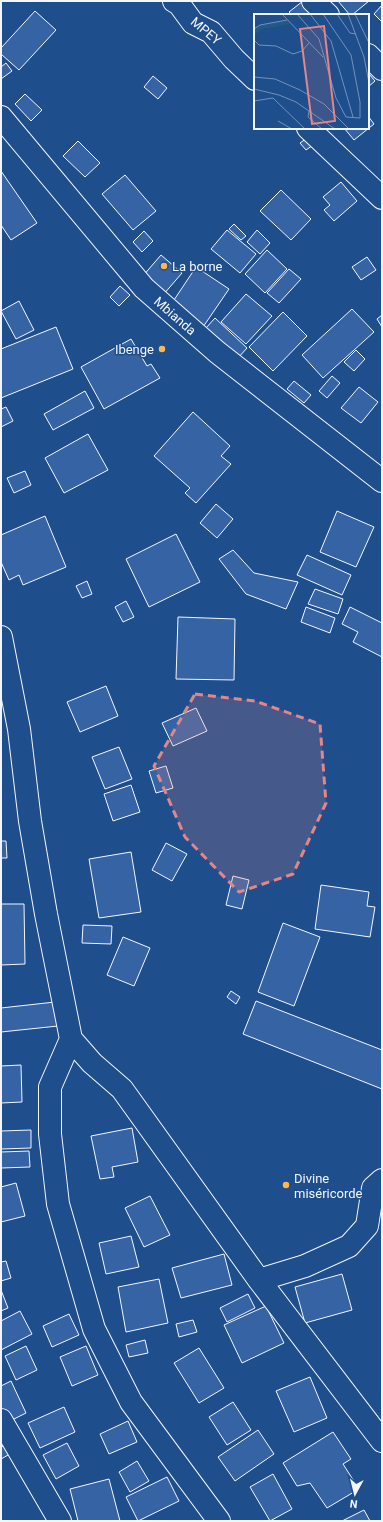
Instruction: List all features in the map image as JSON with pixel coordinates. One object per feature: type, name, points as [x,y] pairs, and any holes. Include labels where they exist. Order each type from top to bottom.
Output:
[{"type":"street","name":"MPEY","points":[[174,1],[179,4],[193,23],[211,32],[234,59],[254,77]]},
{"type":"street","points":[[313,1],[327,14]]},
{"type":"street","points":[[369,56],[382,69]]},
{"type":"street","name":"Mbianda","points":[[1,117],[144,288],[217,352],[382,481]]},
{"type":"street","points":[[309,129],[382,198]]},
{"type":"street","points":[[1,637],[19,729],[30,821],[71,1039],[92,1063],[122,1089],[259,1280],[382,1441]]},
{"type":"street","points":[[71,1039],[50,1087],[50,1134],[58,1204],[94,1329],[131,1402],[219,1521]]},
{"type":"street","points":[[259,1280],[306,1266],[349,1246],[367,1226],[373,1188],[382,1180]]},
{"type":"street","points":[[1,1420],[60,1521]]},
{"type":"highlighted area","points":[[195,694],[255,701],[320,724],[326,803],[293,874],[239,892],[185,837],[154,766]]},
{"type":"building","points":[[303,1],[319,14],[291,14],[289,12]]},
{"type":"building","points":[[338,1],[369,1],[353,14],[349,14]]},
{"type":"building","points":[[382,5],[382,22],[374,14]]},
{"type":"building","points":[[35,11],[56,30],[19,70],[1,54],[1,48]]},
{"type":"building","points":[[6,63],[12,71],[1,79],[1,67]]},
{"type":"building","points":[[369,74],[375,81],[369,86]]},
{"type":"building","points":[[153,76],[167,88],[158,99],[144,87]]},
{"type":"building","points":[[25,94],[42,110],[31,121],[15,104]]},
{"type":"building","points":[[369,117],[374,124],[369,128]]},
{"type":"building","points":[[345,129],[368,129],[354,140]]},
{"type":"building","points":[[310,136],[316,143],[306,150],[300,143]]},
{"type":"building","points":[[78,141],[100,163],[85,177],[63,156]]},
{"type":"building","points":[[1,171],[37,223],[11,240],[1,225]]},
{"type":"building","points":[[125,175],[156,211],[133,230],[102,194]]},
{"type":"building","points":[[341,182],[357,201],[334,221],[324,210],[330,205],[323,197]]},
{"type":"building","points":[[281,190],[311,219],[291,240],[260,211]]},
{"type":"building","points":[[234,224],[246,236],[241,240],[229,229]]},
{"type":"building","points":[[227,230],[256,254],[240,273],[211,249]]},
{"type":"building","points":[[257,230],[270,243],[260,254],[247,242]]},
{"type":"building","points":[[144,231],[153,241],[142,252],[133,242]]},
{"type":"building","points":[[267,250],[287,269],[265,293],[245,274]]},
{"type":"building","points":[[161,255],[182,273],[163,295],[142,277]]},
{"type":"building","points":[[367,257],[376,270],[361,280],[352,267]]},
{"type":"building","points":[[196,267],[229,289],[201,330],[168,309]]},
{"type":"building","points":[[289,269],[301,279],[279,303],[267,293]]},
{"type":"building","points":[[120,286],[130,295],[119,306],[110,297]]},
{"type":"building","points":[[246,294],[272,316],[246,344],[221,322]]},
{"type":"building","points":[[19,301],[34,330],[16,339],[1,311]]},
{"type":"building","points":[[352,309],[374,332],[323,378],[302,355]]},
{"type":"building","points":[[283,312],[307,336],[273,371],[249,347]]},
{"type":"building","points":[[382,315],[382,327],[377,319]]},
{"type":"building","points":[[215,318],[247,348],[238,358],[206,328]]},
{"type":"building","points":[[56,327],[73,369],[1,398],[1,349]]},
{"type":"building","points":[[131,339],[147,366],[151,364],[160,378],[104,409],[81,367]]},
{"type":"building","points":[[356,350],[365,359],[354,371],[344,362]]},
{"type":"building","points":[[332,376],[340,383],[327,398],[319,391]]},
{"type":"building","points":[[294,381],[311,395],[304,403],[287,389]]},
{"type":"building","points":[[359,387],[378,402],[361,423],[341,408]]},
{"type":"building","points":[[85,391],[94,408],[53,430],[44,414]]},
{"type":"building","points":[[6,407],[13,421],[1,427],[1,409]]},
{"type":"building","points":[[193,412],[230,446],[221,456],[231,464],[196,503],[185,493],[190,488],[154,456]]},
{"type":"building","points":[[88,434],[108,470],[64,493],[45,458]]},
{"type":"building","points":[[25,471],[31,485],[14,493],[7,478]]},
{"type":"building","points":[[216,504],[233,519],[217,538],[200,523]]},
{"type":"building","points":[[337,511],[374,527],[356,567],[320,552]]},
{"type":"building","points":[[45,516],[66,567],[23,585],[19,575],[9,580],[1,562],[1,535]]},
{"type":"building","points":[[176,534],[200,582],[149,607],[126,559]]},
{"type":"building","points":[[233,550],[254,573],[298,582],[286,609],[246,594],[219,559]]},
{"type":"building","points":[[307,555],[351,575],[342,595],[297,575]]},
{"type":"building","points":[[87,581],[92,594],[82,598],[76,586]]},
{"type":"building","points":[[315,589],[343,599],[338,614],[308,604]]},
{"type":"building","points":[[126,601],[134,617],[123,622],[115,607]]},
{"type":"building","points":[[306,607],[335,618],[330,633],[301,622]]},
{"type":"building","points":[[350,607],[382,623],[382,657],[353,642],[358,632],[342,624]]},
{"type":"building","points":[[178,617],[235,619],[234,680],[176,679]]},
{"type":"building","points":[[106,686],[118,716],[80,732],[67,702]]},
{"type":"building","points":[[196,708],[207,731],[173,746],[162,723]]},
{"type":"building","points":[[119,747],[132,779],[105,789],[92,757]]},
{"type":"building","points":[[166,766],[173,788],[156,793],[149,771]]},
{"type":"building","points":[[131,785],[140,812],[113,821],[104,794]]},
{"type":"building","points":[[1,841],[6,841],[7,858],[1,858]]},
{"type":"building","points":[[166,843],[187,854],[172,881],[152,870]]},
{"type":"building","points":[[131,852],[141,912],[99,918],[89,859]]},
{"type":"building","points":[[233,876],[249,880],[242,909],[226,905]]},
{"type":"building","points":[[321,885],[369,892],[367,906],[375,907],[370,937],[315,929]]},
{"type":"building","points":[[1,904],[24,904],[25,964],[1,965]]},
{"type":"building","points":[[283,923],[320,937],[294,1006],[258,992]]},
{"type":"building","points":[[83,925],[112,926],[111,944],[82,943]]},
{"type":"building","points":[[123,937],[150,948],[134,986],[107,975]]},
{"type":"building","points":[[231,991],[240,997],[236,1004],[227,997]]},
{"type":"building","points":[[256,1001],[382,1050],[382,1089],[243,1034]]},
{"type":"building","points":[[55,1002],[58,1026],[1,1032],[1,1008]]},
{"type":"building","points":[[21,1065],[22,1102],[1,1103],[1,1066]]},
{"type":"building","points":[[132,1128],[138,1162],[112,1167],[114,1177],[100,1179],[91,1136]]},
{"type":"building","points":[[31,1130],[31,1148],[1,1149],[1,1131]]},
{"type":"building","points":[[29,1151],[30,1167],[1,1168],[1,1152]]},
{"type":"building","points":[[16,1183],[25,1216],[1,1222],[1,1187]]},
{"type":"building","points":[[150,1196],[170,1235],[144,1247],[125,1208]]},
{"type":"building","points":[[131,1236],[139,1267],[106,1274],[99,1243]]},
{"type":"building","points":[[224,1254],[232,1285],[181,1298],[172,1268]]},
{"type":"building","points":[[6,1261],[11,1278],[1,1281],[1,1262]]},
{"type":"building","points":[[342,1274],[352,1310],[305,1323],[295,1287]]},
{"type":"building","points":[[159,1279],[168,1323],[126,1332],[118,1287]]},
{"type":"building","points":[[1,1290],[8,1308],[1,1311]]},
{"type":"building","points":[[248,1294],[255,1308],[227,1322],[220,1308]]},
{"type":"building","points":[[266,1306],[284,1343],[242,1363],[224,1325]]},
{"type":"building","points":[[20,1311],[32,1334],[1,1350],[1,1321]]},
{"type":"building","points":[[69,1314],[79,1335],[52,1347],[43,1326]]},
{"type":"building","points":[[193,1320],[197,1332],[179,1337],[176,1324]]},
{"type":"building","points":[[145,1340],[148,1353],[129,1357],[126,1345]]},
{"type":"building","points":[[26,1346],[37,1370],[16,1380],[5,1356]]},
{"type":"building","points":[[86,1346],[98,1375],[72,1386],[60,1357]]},
{"type":"building","points":[[199,1348],[224,1388],[199,1403],[174,1363]]},
{"type":"building","points":[[310,1377],[327,1418],[294,1432],[276,1391]]},
{"type":"building","points":[[11,1381],[26,1413],[8,1422],[1,1408],[1,1386]]},
{"type":"building","points":[[233,1402],[251,1430],[227,1445],[209,1417]]},
{"type":"building","points":[[64,1407],[75,1432],[40,1448],[28,1423]]},
{"type":"building","points":[[128,1421],[137,1442],[109,1454],[100,1434]]},
{"type":"building","points":[[258,1430],[274,1454],[235,1481],[218,1457]]},
{"type":"building","points":[[333,1432],[351,1459],[343,1464],[359,1489],[327,1508],[310,1483],[297,1486],[283,1463]]},
{"type":"building","points":[[67,1443],[79,1466],[56,1479],[43,1455]]},
{"type":"building","points":[[6,1445],[10,1454],[1,1459],[1,1447]]},
{"type":"building","points":[[137,1461],[149,1481],[130,1492],[119,1472]]},
{"type":"building","points":[[273,1474],[292,1509],[270,1521],[250,1487]]},
{"type":"building","points":[[167,1477],[179,1501],[138,1521],[126,1497]]},
{"type":"building","points":[[109,1479],[120,1521],[78,1521],[70,1489]]},
{"type":"building","points":[[364,1510],[370,1521],[342,1521]]},
{"type":"place","name":"La borne","points":[[164,266]]},
{"type":"place","name":"Ibenge","points":[[162,349]]},
{"type":"place","name":"Divine miséricorde","points":[[286,1185]]}]
